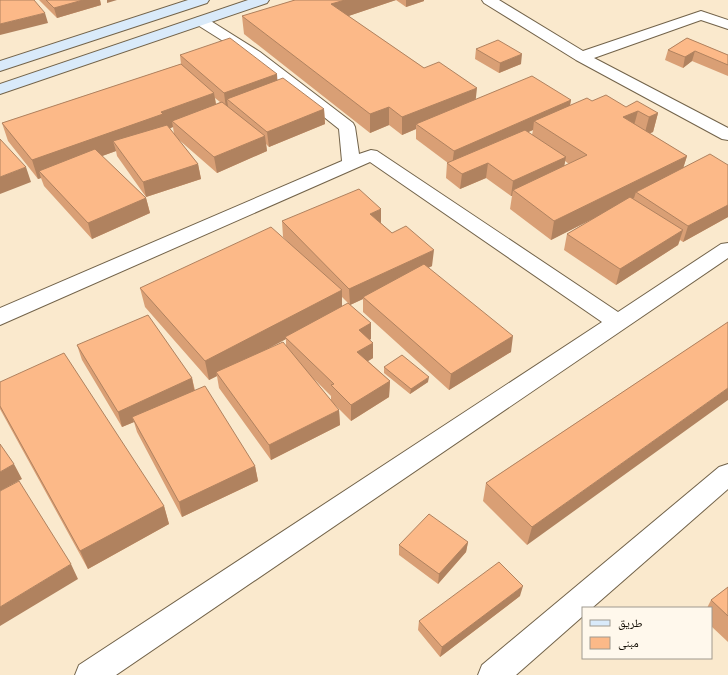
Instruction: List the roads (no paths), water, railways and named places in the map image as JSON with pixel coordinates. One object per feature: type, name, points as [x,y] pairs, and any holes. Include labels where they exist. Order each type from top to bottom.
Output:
[{"type":"street","points":[[0,66],[202,0]]},
{"type":"street","points":[[0,89],[262,0]]},
{"type":"street","points":[[488,0],[580,57],[728,135]]},
{"type":"street","points":[[580,57],[701,15],[728,25]]},
{"type":"street","points":[[201,21],[255,55],[347,127],[351,163]]},
{"type":"street","points":[[0,317],[371,155],[620,323]]},
{"type":"street","points":[[90,675],[620,323],[728,249]]},
{"type":"street","points":[[493,675],[728,474]]}]
